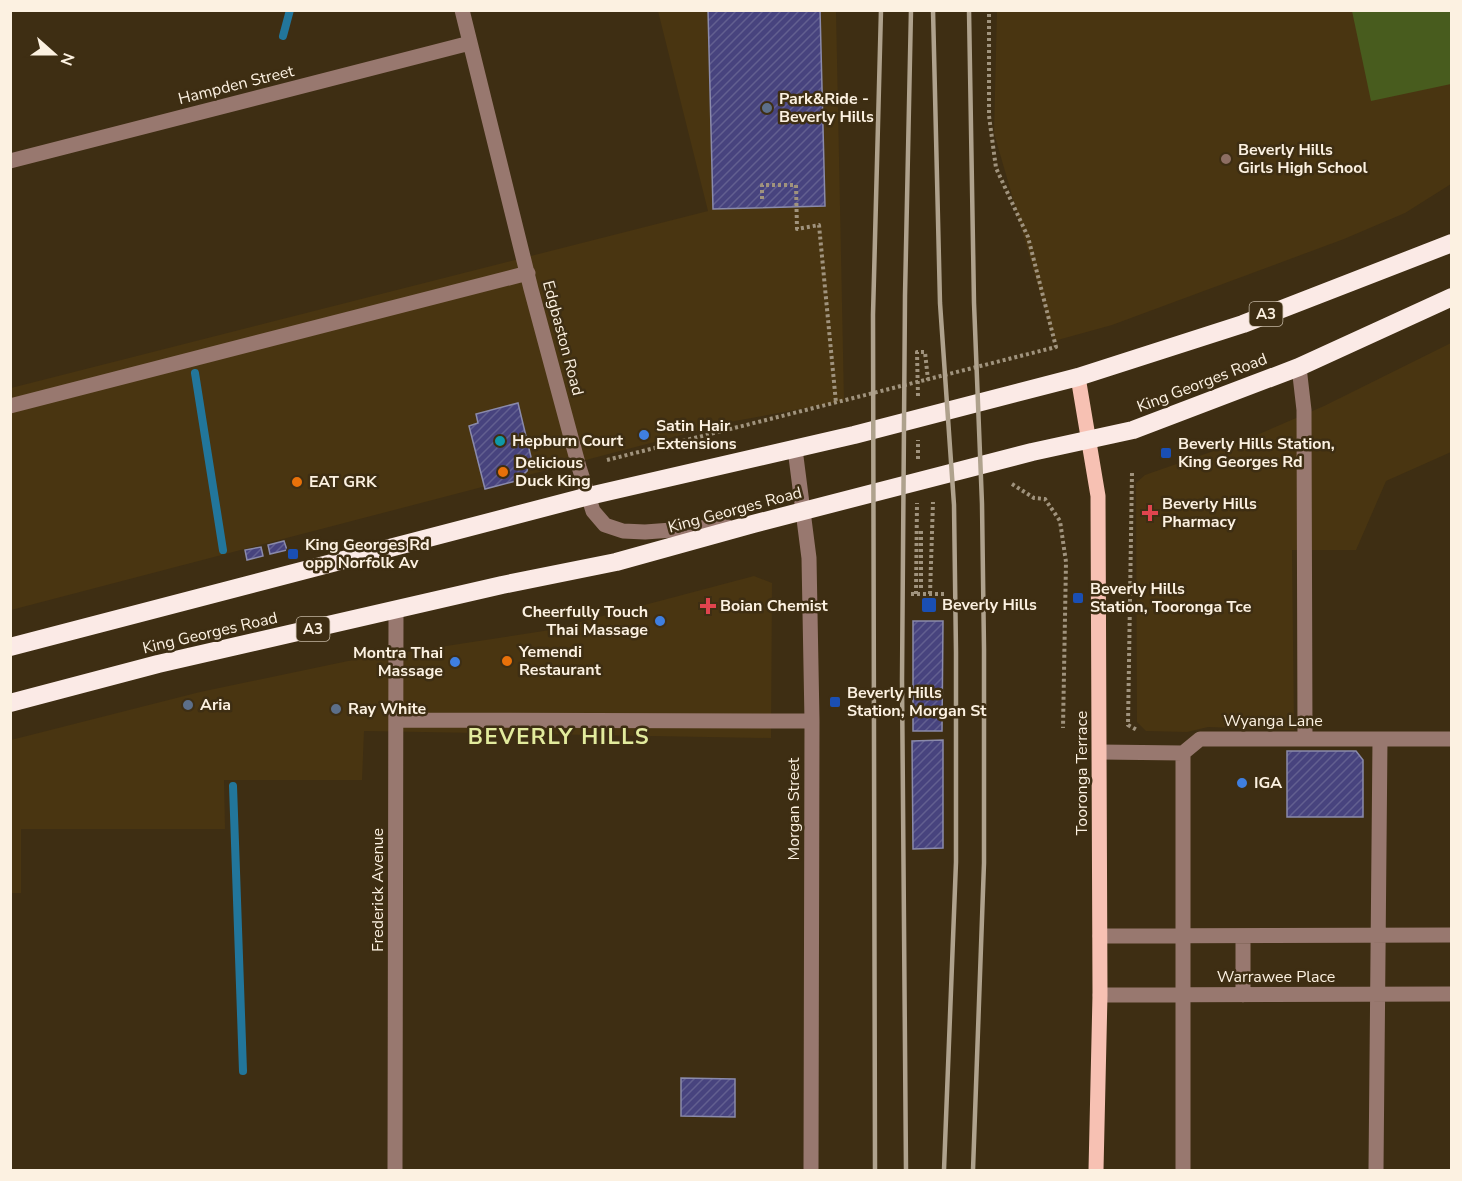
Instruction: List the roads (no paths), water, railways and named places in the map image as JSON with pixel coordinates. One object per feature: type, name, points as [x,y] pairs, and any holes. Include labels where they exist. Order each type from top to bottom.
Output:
[{"type":"highway","name":"A3","points":[[10,647],[589,496],[854,435],[1078,377],[1243,324],[1452,243]]},
{"type":"highway","name":"King Georges Road","points":[[10,703],[158,664],[616,562],[1032,452],[1133,430],[1299,367],[1452,297]]},
{"type":"main road","name":"Tooronga Terrace","points":[[1078,377],[1098,496],[1100,995],[1096,1170]]},
{"type":"street","name":"Edgbaston Road","points":[[462,10],[528,273],[589,496],[599,519],[605,525],[623,531],[645,532],[753,524]]},
{"type":"street","name":"Hampden Street","points":[[10,161],[470,43]]},
{"type":"street","points":[[10,406],[528,273]]},
{"type":"street","points":[[1299,367],[1304,410],[1305,739]]},
{"type":"street","name":"Morgan Street","points":[[795,449],[809,558],[812,721],[811,1170]]},
{"type":"street","name":"Frederick Avenue","points":[[395,1170],[396,610]]},
{"type":"street","points":[[396,720],[812,721]]},
{"type":"street","name":"Wyanga Lane","points":[[1100,752],[1182,753],[1200,739],[1452,739]]},
{"type":"street","points":[[1376,1170],[1380,740]]},
{"type":"street","points":[[1182,753],[1183,1170]]},
{"type":"street","points":[[1100,936],[1452,935]]},
{"type":"street","points":[[1243,936],[1243,995]]},
{"type":"street","name":"Warrawee Place","points":[[1100,995],[1452,994]]},
{"type":"waterway","points":[[283,36],[290,10]]},
{"type":"waterway","points":[[195,373],[223,550]]},
{"type":"waterway","points":[[233,786],[243,1071]]},
{"type":"railway","points":[[875,1170],[873,315],[881,10]]},
{"type":"railway","points":[[906,1170],[902,680],[905,296],[911,10]]},
{"type":"railway","points":[[933,10],[940,303],[954,505],[956,652],[956,862],[944,1170]]},
{"type":"railway","points":[[969,10],[974,303],[982,504],[984,649],[984,863],[973,1170]]},
{"type":"place","name":"Park&Ride - Beverly Hills","points":[[767,108]]},
{"type":"place","name":"Beverly Hills Girls High School","points":[[1226,159]]},
{"type":"place","name":"Satin Hair Extensions","points":[[644,435]]},
{"type":"place","name":"Hepburn Court","points":[[500,441]]},
{"type":"place","name":"Beverly Hills Station, King Georges Rd","points":[[1166,453]]},
{"type":"place","name":"Delicious Duck King","points":[[503,472]]},
{"type":"place","name":"EAT GRK","points":[[297,482]]},
{"type":"place","name":"Beverly Hills Pharmacy","points":[[1150,513]]},
{"type":"place","name":"King Georges Rd opp Norfolk Av","points":[[293,554]]},
{"type":"place","name":"Beverly Hills Station, Tooronga Tce","points":[[1078,598]]},
{"type":"place","name":"Beverly Hills","points":[[929,605]]},
{"type":"place","name":"Boian Chemist","points":[[708,606]]},
{"type":"place","name":"Cheerfully Touch Thai Massage","points":[[660,621]]},
{"type":"place","name":"Yemendi Restaurant","points":[[507,661]]},
{"type":"place","name":"Montra Thai Massage","points":[[455,662]]},
{"type":"place","name":"Beverly Hills Station, Morgan St","points":[[835,702]]},
{"type":"place","name":"Aria","points":[[188,705]]},
{"type":"place","name":"Ray White","points":[[336,709]]},
{"type":"place","name":"IGA","points":[[1242,783]]},
{"type":"district","name":"BEVERLY HILLS","points":[[559,737]]}]
